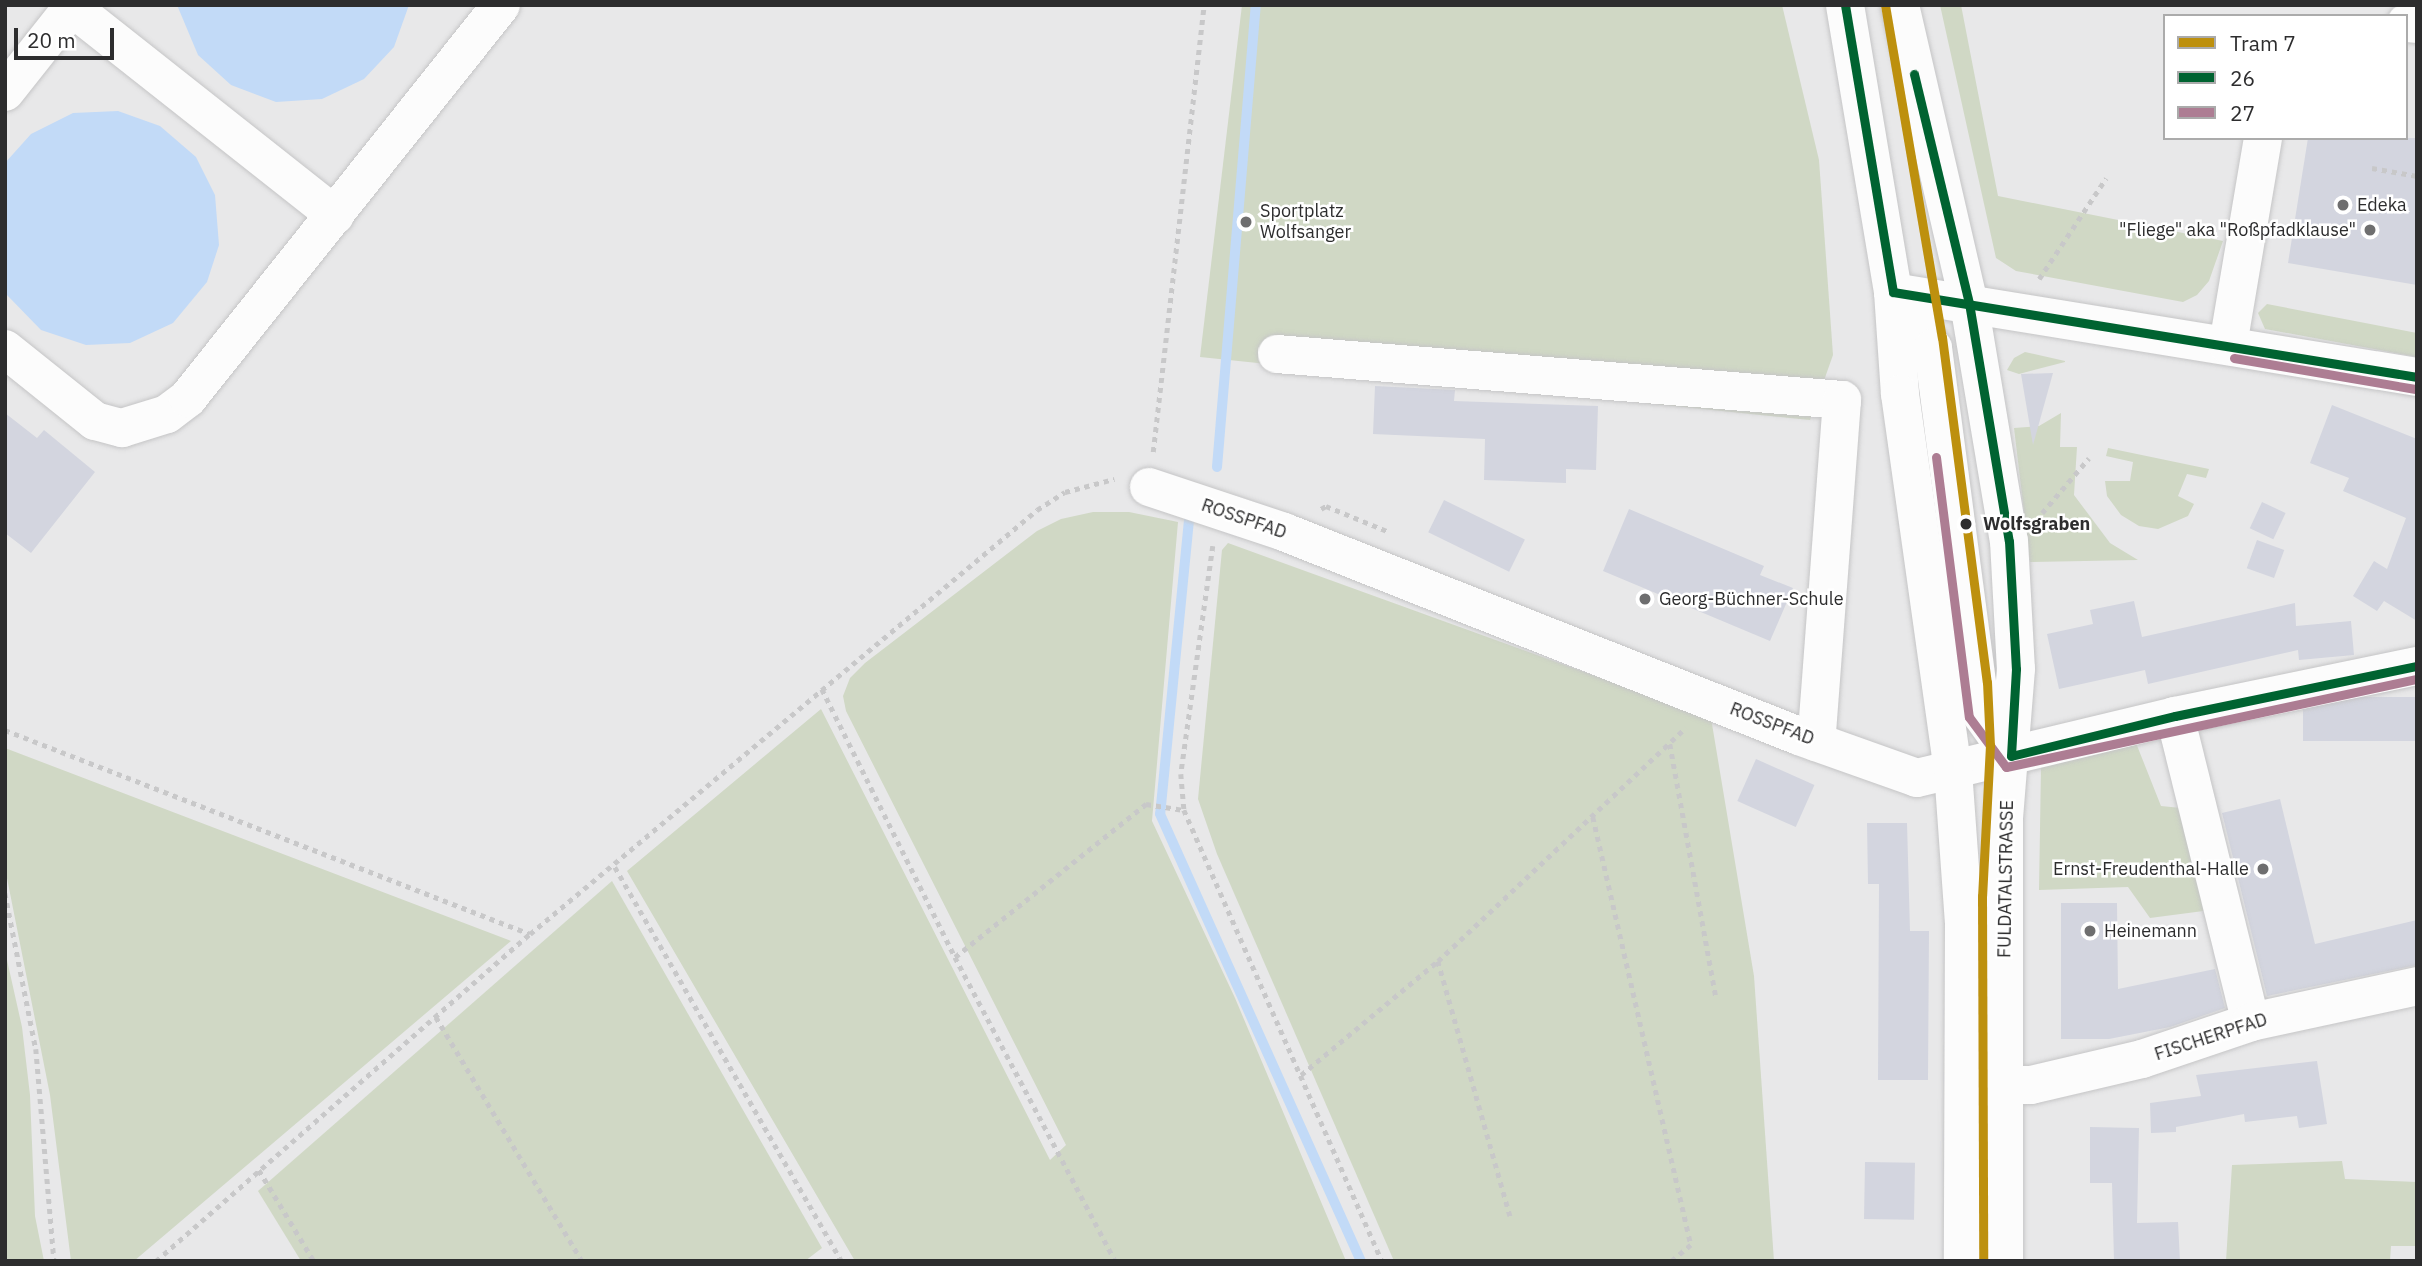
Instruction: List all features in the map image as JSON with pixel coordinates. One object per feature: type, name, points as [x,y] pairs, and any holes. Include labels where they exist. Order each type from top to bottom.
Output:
[{"type":"main road","points":[[10,362],[95,421],[122,428],[167,414],[188,398],[501,5]]},
{"type":"main road","points":[[1845,5],[1893,292],[1900,394],[1953,770],[1964,922],[1963,1261]]},
{"type":"main road","name":"FULDATALSTRASSE","points":[[1900,5],[1969,303],[2009,541],[2016,669],[2004,819],[2004,1261]]},
{"type":"main road","points":[[5,92],[72,6],[335,215]]},
{"type":"main road","points":[[2228,345],[2263,140]]},
{"type":"main road","points":[[1893,292],[2417,377]]},
{"type":"main road","points":[[1893,292],[1933,348],[1981,714],[2011,756]]},
{"type":"main road","points":[[1933,348],[1969,303]]},
{"type":"main road","points":[[1277,354],[1842,400],[1816,741]]},
{"type":"main road","name":"ROSSPFAD","points":[[1149,486],[1917,778],[2175,716],[2417,666]]},
{"type":"main road","points":[[1953,770],[1981,714]]},
{"type":"main road","points":[[2175,716],[2250,1022]]},
{"type":"main road","name":"FISCHERPFAD","points":[[2005,1085],[2031,1085],[2142,1059],[2250,1022],[2417,986]]},
{"type":"path","points":[[156,1261],[530,934],[615,867],[822,689],[1037,510],[1065,492],[1121,478],[1149,486],[1205,5]]},
{"type":"path","points":[[2372,168],[2417,176]]},
{"type":"path","points":[[2036,282],[2106,178]]},
{"type":"path","points":[[2035,524],[2057,491],[2089,458]]},
{"type":"path","points":[[1218,510],[1181,774],[1184,810],[1382,1261]]},
{"type":"path","points":[[822,689],[955,957],[1115,1261]]},
{"type":"path","points":[[1301,1075],[1438,961],[1714,701]]},
{"type":"path","points":[[5,730],[530,934]]},
{"type":"path","points":[[1670,743],[1716,997]]},
{"type":"path","points":[[955,957],[1146,804],[1184,810]]},
{"type":"path","points":[[1592,816],[1691,1245],[1672,1261]]},
{"type":"path","points":[[615,867],[842,1261]]},
{"type":"path","points":[[5,892],[36,1049],[54,1261]]},
{"type":"path","points":[[1438,961],[1510,1216]]},
{"type":"path","points":[[436,1017],[582,1261]]},
{"type":"path","points":[[259,1170],[314,1261]]},
{"type":"green space","points":[[1242,5],[1782,5],[1819,160],[1833,355],[1810,420],[1200,357]]},
{"type":"green space","points":[[1940,5],[1961,5],[1998,196],[2223,241],[2209,281],[2197,295],[2183,302],[2016,271],[1996,258]]},
{"type":"green space","points":[[2267,304],[2417,333],[2417,357],[2265,329],[2258,313]]},
{"type":"green space","points":[[2025,352],[2065,362],[2019,374],[2007,370],[2014,358]]},
{"type":"green space","points":[[2061,413],[2060,447],[2077,447],[2074,495],[2110,543],[2138,560],[2030,562],[2014,428],[2039,426]]},
{"type":"green space","points":[[2108,448],[2209,469],[2206,478],[2187,474],[2178,496],[2194,504],[2188,516],[2158,529],[2139,526],[2121,515],[2107,496],[2105,481],[2130,481],[2133,462],[2106,456]]},
{"type":"green space","points":[[1093,512],[1129,512],[1178,522],[1152,821],[1235,998],[1346,1261],[855,1261],[627,871],[821,709],[1050,1160],[1066,1145],[846,711],[843,696],[850,678],[865,663],[1037,531],[1061,519]]},
{"type":"green space","points":[[1228,543],[1711,718],[1754,976],[1774,1261],[1394,1261],[1217,854],[1198,799],[1222,550]]},
{"type":"green space","points":[[2136,743],[2161,806],[2191,809],[2211,910],[2150,918],[2128,887],[2039,890],[2041,767]]},
{"type":"green space","points":[[5,748],[511,941],[134,1261],[71,1261],[50,1095],[5,868]]},
{"type":"green space","points":[[612,881],[822,1248],[805,1261],[301,1261],[258,1191]]},
{"type":"green space","points":[[5,951],[22,1027],[30,1095],[35,1216],[44,1261],[5,1260]]},
{"type":"green space","points":[[2342,1161],[2345,1179],[2417,1182],[2417,1246],[2391,1246],[2390,1261],[2226,1261],[2232,1165]]},
{"type":"water","points":[[177,5],[409,5],[394,47],[364,79],[322,99],[276,102],[231,85],[198,55]]},
{"type":"water","points":[[118,111],[160,126],[196,157],[215,195],[219,245],[207,282],[173,323],[130,343],[86,345],[41,330],[5,293],[5,163],[31,134],[73,113]]},
{"type":"building","points":[[2417,138],[2417,285],[2288,263],[2308,140]]},
{"type":"building","points":[[2053,373],[2033,445],[2021,374]]},
{"type":"building","points":[[1375,386],[1455,390],[1454,401],[1598,406],[1596,470],[1566,469],[1566,483],[1484,480],[1485,439],[1373,434]]},
{"type":"building","points":[[2332,405],[2417,439],[2417,621],[2384,601],[2377,611],[2353,596],[2374,561],[2387,569],[2406,518],[2343,491],[2349,478],[2310,463]]},
{"type":"building","points":[[5,413],[37,438],[44,430],[95,472],[31,553],[5,533]]},
{"type":"building","points":[[1444,500],[1525,539],[1509,572],[1428,532]]},
{"type":"building","points":[[2262,502],[2286,513],[2273,539],[2250,528]]},
{"type":"building","points":[[1629,509],[1764,566],[1760,575],[1793,588],[1770,641],[1603,571]]},
{"type":"building","points":[[2257,540],[2284,550],[2274,578],[2247,568]]},
{"type":"building","points":[[2134,601],[2142,637],[2295,603],[2296,626],[2351,621],[2354,655],[2299,660],[2298,650],[2148,684],[2145,670],[2059,689],[2047,634],[2093,624],[2090,610]]},
{"type":"building","points":[[2303,697],[2417,697],[2417,741],[2303,741]]},
{"type":"building","points":[[1756,759],[1814,785],[1796,827],[1737,801]]},
{"type":"building","points":[[2280,799],[2315,944],[2417,920],[2417,965],[2267,996],[2222,813]]},
{"type":"building","points":[[1867,823],[1907,823],[1910,931],[1929,931],[1928,1080],[1878,1080],[1879,884],[1868,884]]},
{"type":"building","points":[[2061,903],[2117,903],[2118,989],[2215,969],[2225,1008],[2170,1027],[2109,1039],[2061,1039]]},
{"type":"building","points":[[2317,1061],[2327,1124],[2299,1128],[2297,1116],[2245,1122],[2244,1114],[2176,1127],[2176,1132],[2151,1133],[2150,1103],[2201,1096],[2196,1075]]},
{"type":"building","points":[[2090,1127],[2139,1128],[2137,1223],[2178,1222],[2180,1261],[2114,1261],[2112,1183],[2090,1183]]},
{"type":"building","points":[[1865,1162],[1915,1163],[1914,1220],[1864,1219]]},
{"type":"waterway","points":[[1217,467],[1256,5]]},
{"type":"waterway","points":[[1189,520],[1160,814],[1361,1261]]},
{"type":"tram line","name":"7","points":[[1885,5],[1942,337],[1987,682],[1990,745],[1982,896],[1983,1261]]},
{"type":"transit line","name":"26","points":[[1845,5],[1893,292],[2417,377]]},
{"type":"transit line","name":"26","points":[[1914,74],[1969,303],[2009,541],[2016,669],[2011,756]]},
{"type":"transit line","name":"27","points":[[2234,358],[2415,389]]},
{"type":"transit line","name":"27","points":[[1936,457],[1969,717],[2006,767],[2417,679]]},
{"type":"transit line","name":"26","points":[[2011,756],[2175,716],[2417,666]]},
{"type":"place","name":"Edeka","points":[[2343,205]]},
{"type":"place","name":"Sportplatz Wolfsanger","points":[[1246,222]]},
{"type":"place","name":"\"Fliege\" aka \"Roßpfadklause\"","points":[[2370,230]]},
{"type":"place","name":"Wolfsgraben","points":[[1966,524]]},
{"type":"place","name":"Georg-Büchner-Schule","points":[[1645,599]]},
{"type":"place","name":"Ernst-Freudenthal-Halle","points":[[2263,869]]},
{"type":"place","name":"Heinemann","points":[[2090,931]]}]
